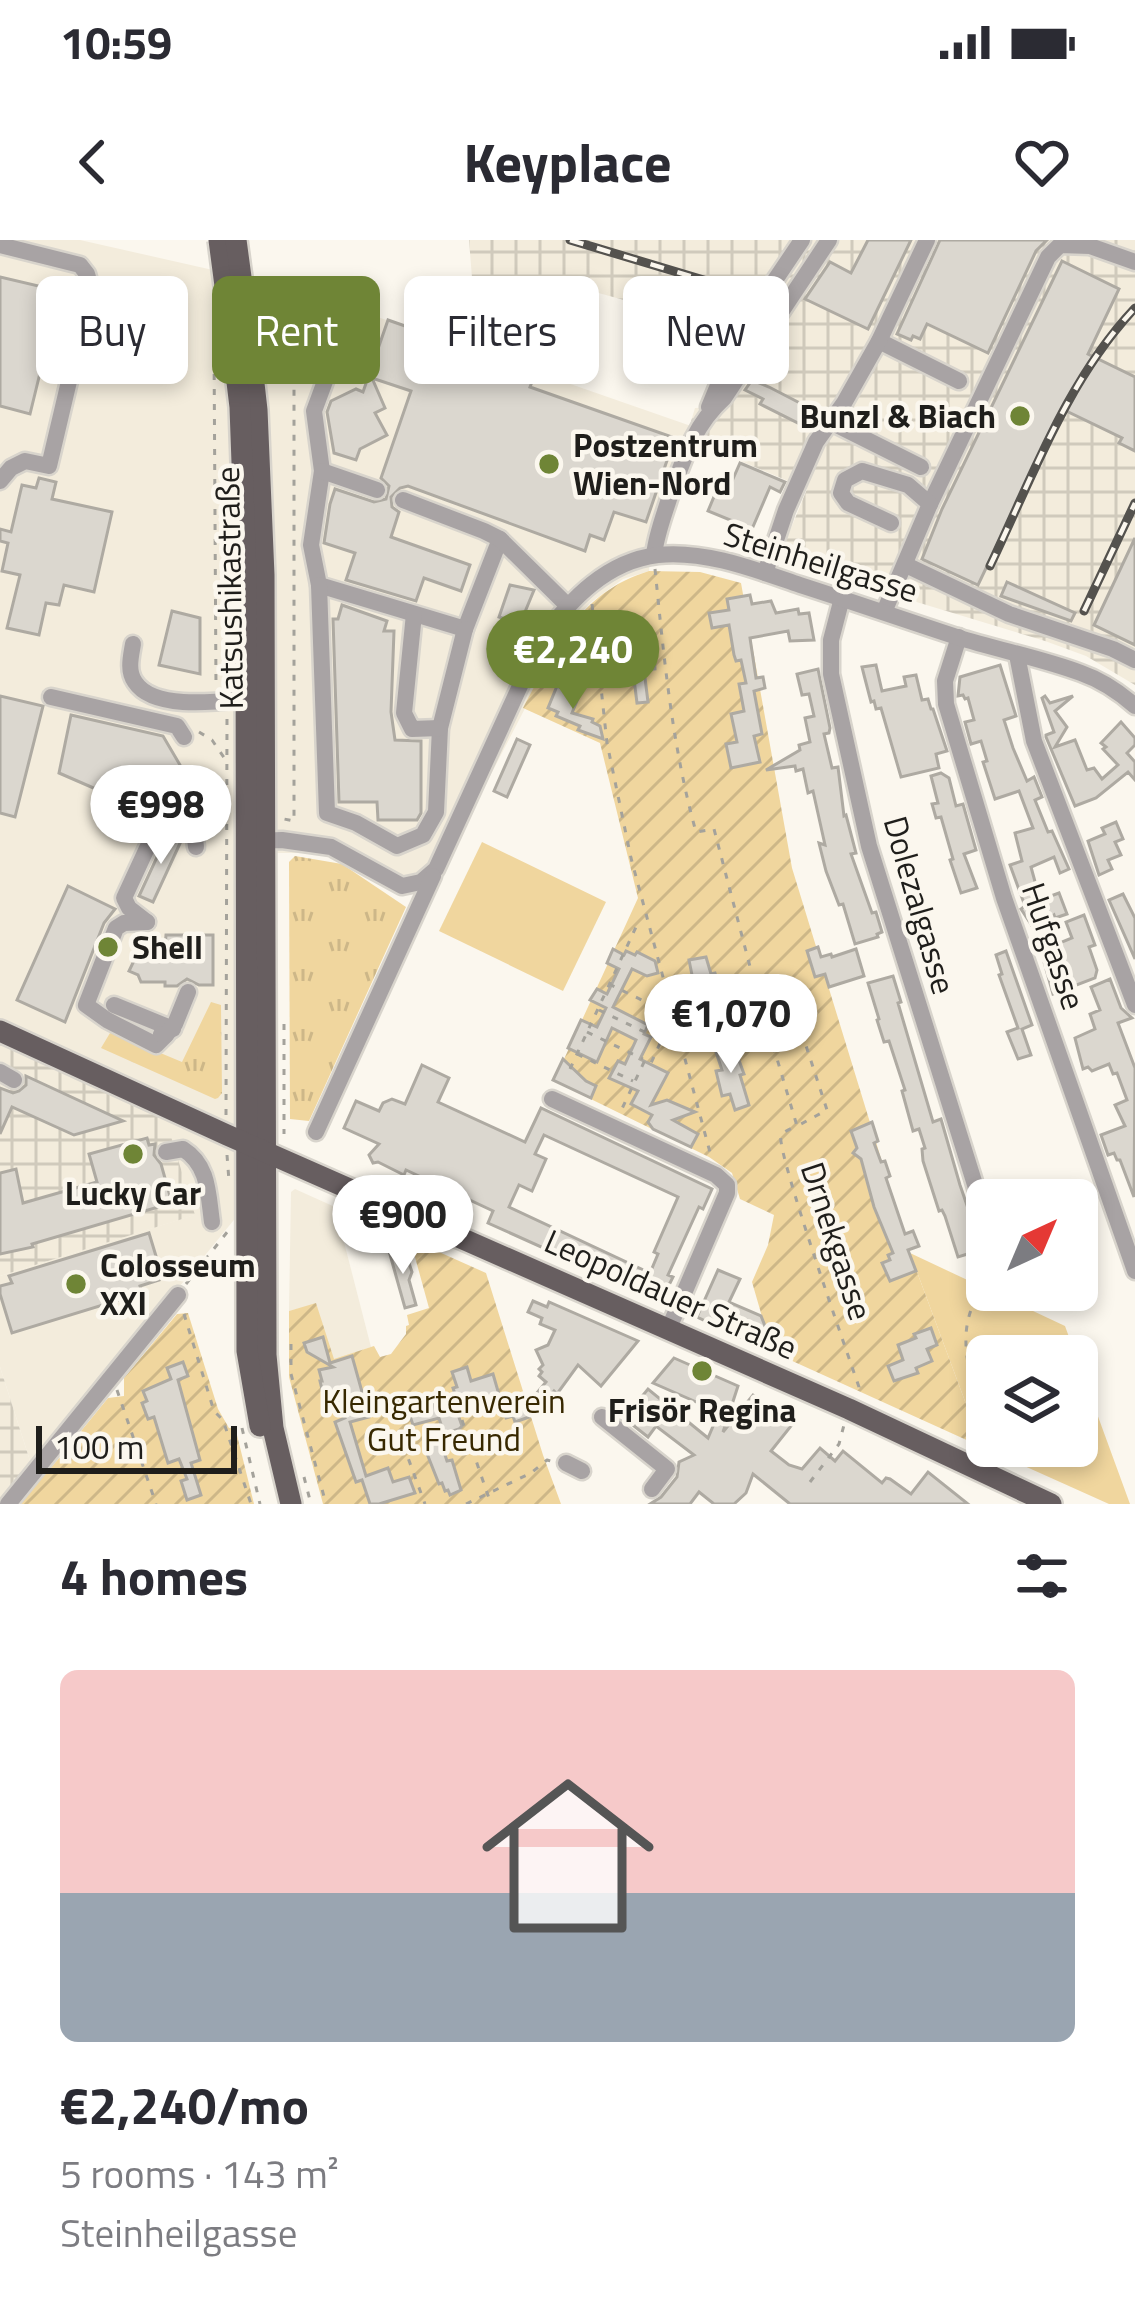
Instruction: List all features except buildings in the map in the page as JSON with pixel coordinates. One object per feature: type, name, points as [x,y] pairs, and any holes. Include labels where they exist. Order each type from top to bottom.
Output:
[{"type":"main road","name":"Katsushikastraße","points":[[219,240],[223,276]]},
{"type":"main road","name":"Katsushikastraße","points":[[234,276],[236,240]]},
{"type":"main road","name":"Katsushikastraße","points":[[237,384],[245,573],[229,700],[256,841]]},
{"type":"main road","name":"Katsushikastraße","points":[[248,384],[256,410],[264,575],[247,1144],[247,1351],[261,1430],[287,1504]]},
{"type":"main road","name":"Leopoldauer Straße","points":[[0,1031],[848,1409],[1015,1497],[1051,1504]]},
{"type":"street","points":[[654,555],[657,533],[687,448],[707,414],[740,332],[802,240]]},
{"type":"street","points":[[707,414],[724,398],[829,240]]},
{"type":"street","points":[[765,574],[816,442],[880,341],[927,240]]},
{"type":"street","points":[[0,245],[80,265],[91,288],[50,466],[25,460],[0,482]]},
{"type":"street","points":[[884,613],[930,504],[1048,257],[1060,245],[1090,246],[1135,262]]},
{"type":"street","points":[[880,341],[959,381]]},
{"type":"street","points":[[324,384],[314,411],[322,471],[311,545],[319,585],[326,813],[397,846],[423,835],[436,812],[440,728],[465,629],[500,539]]},
{"type":"street","points":[[831,422],[921,467]]},
{"type":"street","points":[[322,471],[377,490]]},
{"type":"street","points":[[891,523],[848,503],[841,494],[845,480],[862,471],[908,485],[930,504]]},
{"type":"street","points":[[403,500],[500,539],[567,605]]},
{"type":"street","name":"Steinheilgasse","points":[[316,1132],[542,638],[567,605],[590,585],[633,561],[681,554],[765,574],[1082,673],[1135,706]]},
{"type":"street","points":[[906,566],[1010,614],[1135,660]]},
{"type":"street","points":[[319,585],[465,629]]},
{"type":"street","name":"Dolezalgasse","points":[[842,598],[831,640],[831,674],[869,846],[973,1179]]},
{"type":"street","points":[[414,614],[404,713],[412,729],[440,728]]},
{"type":"street","name":"Hufgasse","points":[[959,637],[945,681],[946,704],[1004,898],[1135,1270]]},
{"type":"street","points":[[133,644],[130,669],[136,684],[153,696],[176,702],[229,700]]},
{"type":"street","points":[[1017,655],[1034,741],[1135,1005]]},
{"type":"street","points":[[51,697],[177,726],[184,737]]},
{"type":"street","points":[[188,992],[169,1032],[156,1045],[86,1005],[116,928],[147,922],[124,898],[160,820],[166,815],[194,830],[196,847]]},
{"type":"street","points":[[256,841],[332,847],[402,886],[421,882],[436,869]]},
{"type":"street","points":[[112,1008],[155,1033],[169,1032]]},
{"type":"street","points":[[552,1099],[722,1180],[727,1193],[669,1328]]},
{"type":"street","points":[[166,1152],[183,1149],[204,1168],[212,1222]]},
{"type":"street","points":[[8,1504],[178,1295]]},
{"type":"street","points":[[602,1417],[667,1469],[638,1504]]},
{"type":"path","points":[[230,384],[225,1004],[247,1144]]},
{"type":"path","points":[[282,818],[294,821],[294,384]]},
{"type":"path","name":"Drnekgasse","points":[[654,555],[668,691],[688,805],[696,832],[714,829],[797,1126],[783,1132],[782,1149],[859,1387],[848,1409]]},
{"type":"path","points":[[590,585],[611,766],[631,858],[722,1180]]},
{"type":"path","points":[[571,1069],[636,927]]},
{"type":"path","points":[[587,1032],[651,1063],[661,1040],[656,1006],[609,984]]},
{"type":"path","points":[[598,1010],[661,1040]]},
{"type":"path","points":[[797,1018],[827,1110],[797,1126]]},
{"type":"path","points":[[578,1054],[635,1082]]},
{"type":"path","points":[[613,1128],[645,1060]]},
{"type":"path","points":[[233,1225],[178,1295],[214,1412],[223,1420],[251,1504]]},
{"type":"path","points":[[291,1344],[291,1374],[326,1504]]},
{"type":"path","points":[[112,1377],[157,1504]]},
{"type":"path","points":[[810,1483],[839,1444],[848,1409]]},
{"type":"path","points":[[393,1417],[424,1504]]},
{"type":"path","points":[[462,1420],[491,1504]]},
{"type":"path","points":[[466,1504],[531,1473],[547,1460],[571,1466]]},
{"type":"path","points":[[300,1462],[311,1504]]},
{"type":"shaded area","points":[[0,240],[80,240],[239,276],[212,276],[212,384],[380,384],[380,318],[404,326],[404,384],[570,384],[691,426],[650,539],[649,571],[623,579],[590,603],[564,633],[428,896],[331,853],[253,853],[251,1199],[32,1467],[0,1367],[0,1276],[194,1215],[0,1029]]},
{"type":"shaded area","points":[[469,240],[1135,240],[1135,685],[1086,656],[1045,641],[778,560],[807,489],[686,438],[695,408],[709,407],[724,384],[789,384],[789,276],[623,276],[623,300],[599,293],[599,276],[472,276]]},
{"type":"shaded area","points":[[0,1035],[162,1107],[195,1215],[0,1276]]},
{"type":"shaded area","points":[[295,1189],[335,1207],[371,1347],[333,1360],[316,1304],[289,1311],[291,1192]]},
{"type":"shaded area","points":[[0,1367],[32,1467],[0,1504]]},
{"type":"green space","points":[[649,571],[700,572],[741,583],[792,868],[910,1253],[966,1404],[966,1440],[757,1345],[765,1327],[752,1282],[768,1245],[774,1215],[740,1199],[732,1173],[709,1157],[554,1081],[638,898],[600,743],[523,708],[572,625],[604,593]]},
{"type":"green space","points":[[482,842],[606,902],[563,991],[439,931]]},
{"type":"green space","points":[[295,856],[342,864],[406,907],[309,1121],[290,1119],[289,862]]},
{"type":"green space","points":[[211,1002],[221,1005],[222,1093],[218,1098],[101,1048],[110,1033],[182,1062]]},
{"type":"green space","name":"Kleingartenverein Gut Freund","points":[[410,1239],[486,1273],[561,1504],[323,1504],[289,1377],[289,1311],[316,1303],[334,1359],[374,1346],[380,1357],[391,1354],[406,1334],[407,1315],[429,1308]]},
{"type":"green space","points":[[910,1253],[966,1279],[966,1311],[1033,1311],[1065,1326],[1068,1335],[966,1335],[966,1404]]},
{"type":"green space","points":[[188,1313],[218,1409],[229,1428],[235,1427],[254,1504],[19,1504],[60,1457],[85,1438],[81,1431],[108,1398],[124,1396],[124,1378],[177,1314]]},
{"type":"green space","points":[[1098,1416],[1130,1504],[1109,1504],[1027,1467],[1098,1467]]},
{"type":"railway","points":[[570,240],[690,276]]},
{"type":"railway","points":[[990,566],[1070,398],[1135,308]]},
{"type":"railway","points":[[1084,611],[1135,503]]},
{"type":"place","name":"Bunzl & Biach","points":[[1020,416]]},
{"type":"place","name":"Postzentrum Wien-Nord","points":[[549,464]]},
{"type":"place","name":"Shell","points":[[108,947]]},
{"type":"place","name":"Lucky Car","points":[[133,1154]]},
{"type":"place","name":"Colosseum XXI","points":[[76,1284]]},
{"type":"place","name":"Frisör Regina","points":[[702,1371]]}]
